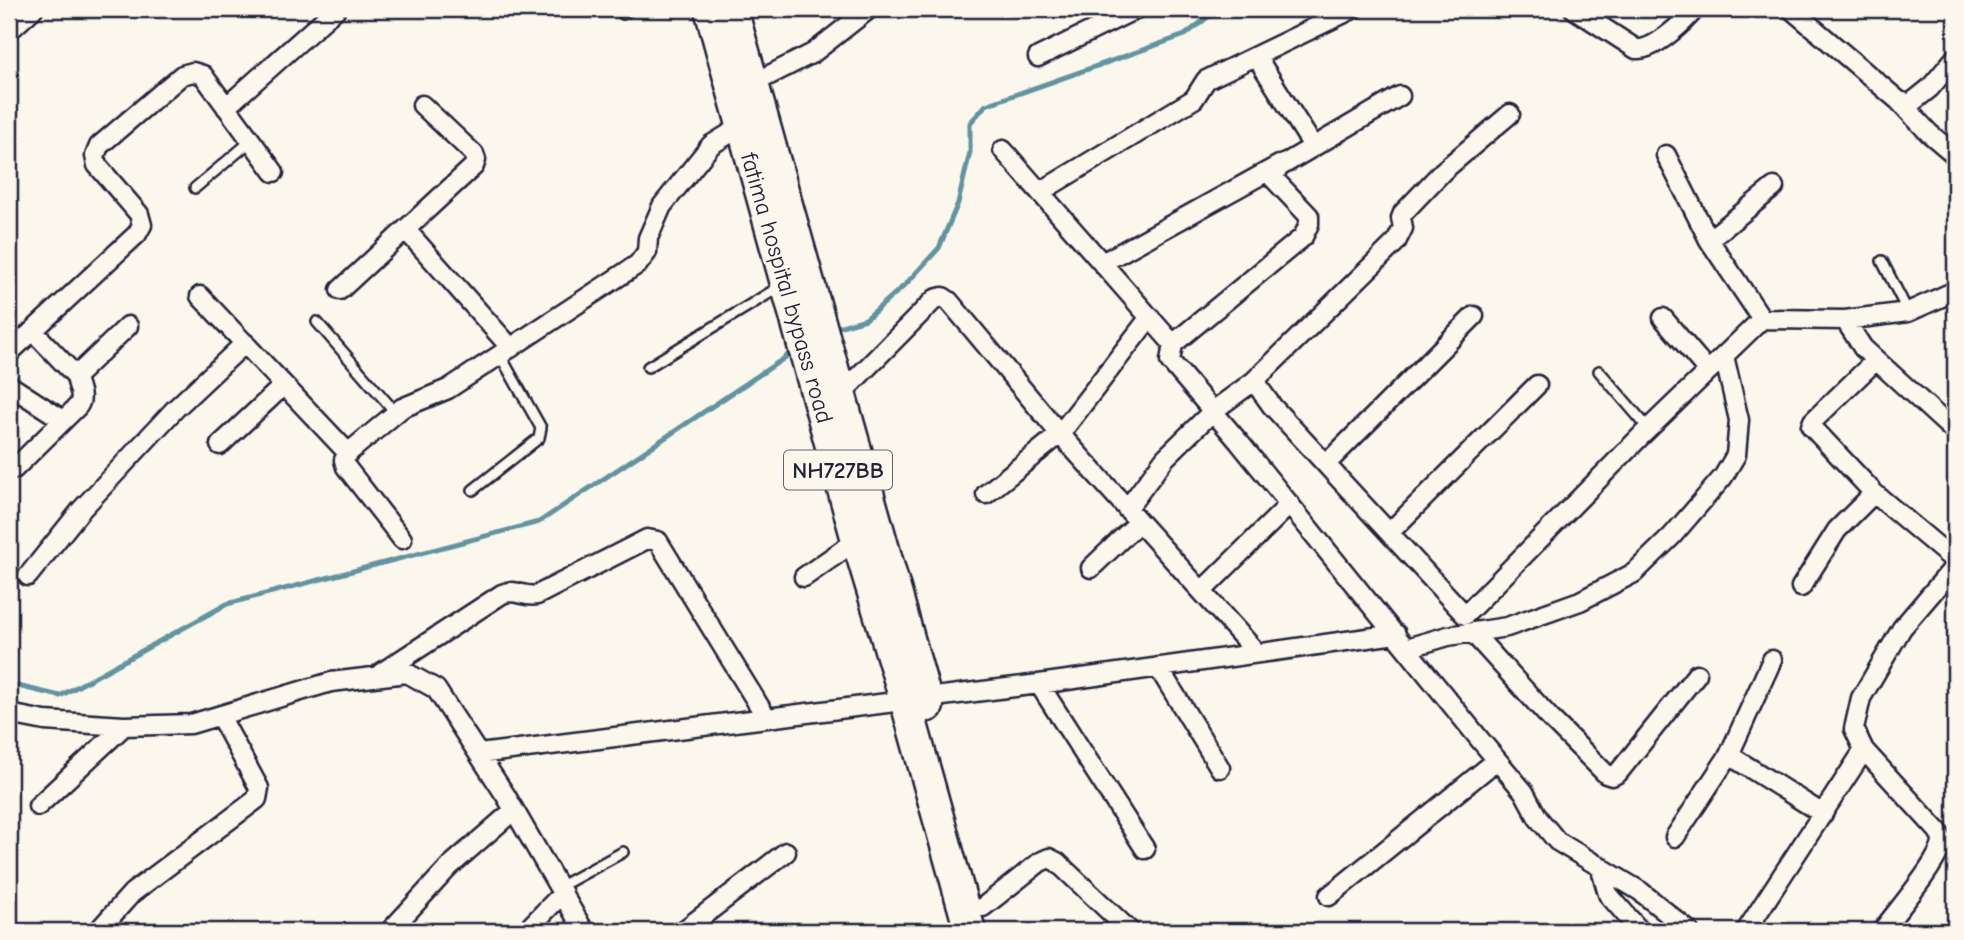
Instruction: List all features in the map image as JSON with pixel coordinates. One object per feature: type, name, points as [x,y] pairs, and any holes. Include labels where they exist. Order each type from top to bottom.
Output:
[{"type":"highway","name":"fatima hospital bypass road","points":[[710,9],[743,88],[842,394],[857,540],[915,698]]},
{"type":"highway","name":"fatima hospital bypass road","points":[[732,9],[743,88],[742,126],[786,283],[851,476],[981,923]]},
{"type":"street","points":[[9,31],[33,9]]},
{"type":"street","points":[[226,107],[336,9]]},
{"type":"street","points":[[743,88],[813,53],[869,9]]},
{"type":"street","points":[[1038,57],[1136,9]]},
{"type":"street","points":[[1040,192],[1194,99],[1206,80],[1353,9]]},
{"type":"street","points":[[1574,9],[1636,49],[1642,50],[1672,32],[1695,9]]},
{"type":"street","points":[[1791,9],[1899,101],[1955,155]]},
{"type":"street","points":[[1256,56],[1313,146]]},
{"type":"street","points":[[1899,101],[1910,104],[1930,88],[1955,58]]},
{"type":"street","points":[[9,353],[137,234],[142,225],[139,214],[97,164],[94,156],[99,146],[182,75],[193,72],[203,75],[274,172]]},
{"type":"street","points":[[1102,262],[1286,162],[1400,96]]},
{"type":"street","points":[[340,290],[474,166],[477,160],[474,154],[422,105]]},
{"type":"street","points":[[1091,568],[1133,516],[1165,458],[1213,411],[1254,381],[1396,242],[1403,228],[1403,213],[1443,172],[1510,114]]},
{"type":"street","points":[[402,539],[346,467],[344,460],[348,453],[411,402],[448,389],[638,264],[646,252],[648,237],[662,206],[711,145],[742,126]]},
{"type":"street","points":[[1003,149],[1173,344]]},
{"type":"street","points":[[1666,155],[1709,240],[1762,319]]},
{"type":"street","points":[[1286,162],[1279,167],[1273,178],[1309,216],[1306,232],[1173,344],[1170,361],[1524,792],[1538,818],[1557,841],[1640,891],[1689,931]]},
{"type":"street","points":[[1709,240],[1774,187]]},
{"type":"street","points":[[406,230],[505,351]]},
{"type":"street","points":[[1465,615],[1762,319],[1845,320],[1908,312],[1955,291]]},
{"type":"street","points":[[200,296],[348,453]]},
{"type":"street","points":[[842,394],[936,299],[943,297],[1060,434],[1257,653]]},
{"type":"street","points":[[1326,464],[1474,316]]},
{"type":"street","points":[[986,494],[1060,434],[1150,317]]},
{"type":"street","points":[[1663,318],[1708,371]]},
{"type":"street","points":[[1845,320],[1863,348],[1955,432]]},
{"type":"street","points":[[76,376],[128,326]]},
{"type":"street","points":[[14,469],[81,401],[76,376],[33,331]]},
{"type":"street","points":[[28,576],[81,510],[137,449],[245,343]]},
{"type":"street","points":[[479,754],[1039,684],[1257,653],[1401,641],[1507,627],[1580,601],[1634,573],[1672,536],[1715,487],[1736,455],[1739,420],[1724,356]]},
{"type":"street","points":[[1876,360],[1811,426],[1874,493],[1955,563],[1902,628],[1861,698],[1854,729],[1864,750],[1942,838],[1941,846],[1920,879],[1882,931]]},
{"type":"street","points":[[1254,381],[1272,406],[1465,615],[1550,718],[1606,774],[1612,776],[1618,773],[1698,674]]},
{"type":"street","points":[[9,385],[63,420]]},
{"type":"street","points":[[220,445],[284,385]]},
{"type":"street","points":[[1390,532],[1537,385]]},
{"type":"street","points":[[1801,587],[1837,530],[1874,493]]},
{"type":"street","points":[[1202,591],[1290,504]]},
{"type":"street","points":[[376,677],[502,594],[514,592],[531,597],[537,595],[653,538],[658,541],[766,717]]},
{"type":"street","points":[[804,577],[857,540]]},
{"type":"street","points":[[1675,837],[1730,755],[1772,660]]},
{"type":"street","points":[[1158,667],[1220,768]]},
{"type":"street","points":[[9,714],[45,721],[124,726],[191,724],[331,682],[407,673],[436,689],[514,810],[584,931]]},
{"type":"street","points":[[1039,684],[1145,849]]},
{"type":"street","points":[[98,931],[132,893],[257,799],[259,789],[220,716]]},
{"type":"street","points":[[38,806],[124,726]]},
{"type":"street","points":[[1746,931],[1864,750]]},
{"type":"street","points":[[1730,755],[1823,814]]},
{"type":"street","points":[[1329,896],[1497,760]]},
{"type":"street","points":[[390,931],[450,866],[514,810]]},
{"type":"street","points":[[683,931],[786,852]]},
{"type":"street","points":[[981,923],[1040,862],[1049,858],[1057,862],[1130,931]]},
{"type":"street","points":[[1600,866],[1605,890],[1640,931]]},
{"type":"street","points":[[526,931],[561,890]]},
{"type":"lane","points":[[195,188],[251,141]]},
{"type":"lane","points":[[1882,261],[1908,312]]},
{"type":"lane","points":[[648,367],[786,283]]},
{"type":"lane","points":[[317,322],[396,413]]},
{"type":"lane","points":[[473,490],[539,439],[541,433],[505,351]]},
{"type":"lane","points":[[1599,371],[1649,429]]},
{"type":"lane","points":[[561,890],[623,852]]},
{"type":"waterway","points":[[838,327],[866,319],[905,285],[939,248],[958,203],[970,152],[970,123],[986,105],[1185,35],[1218,9]]},
{"type":"waterway","points":[[9,684],[60,696],[227,604],[539,522],[786,357],[793,348]]}]
